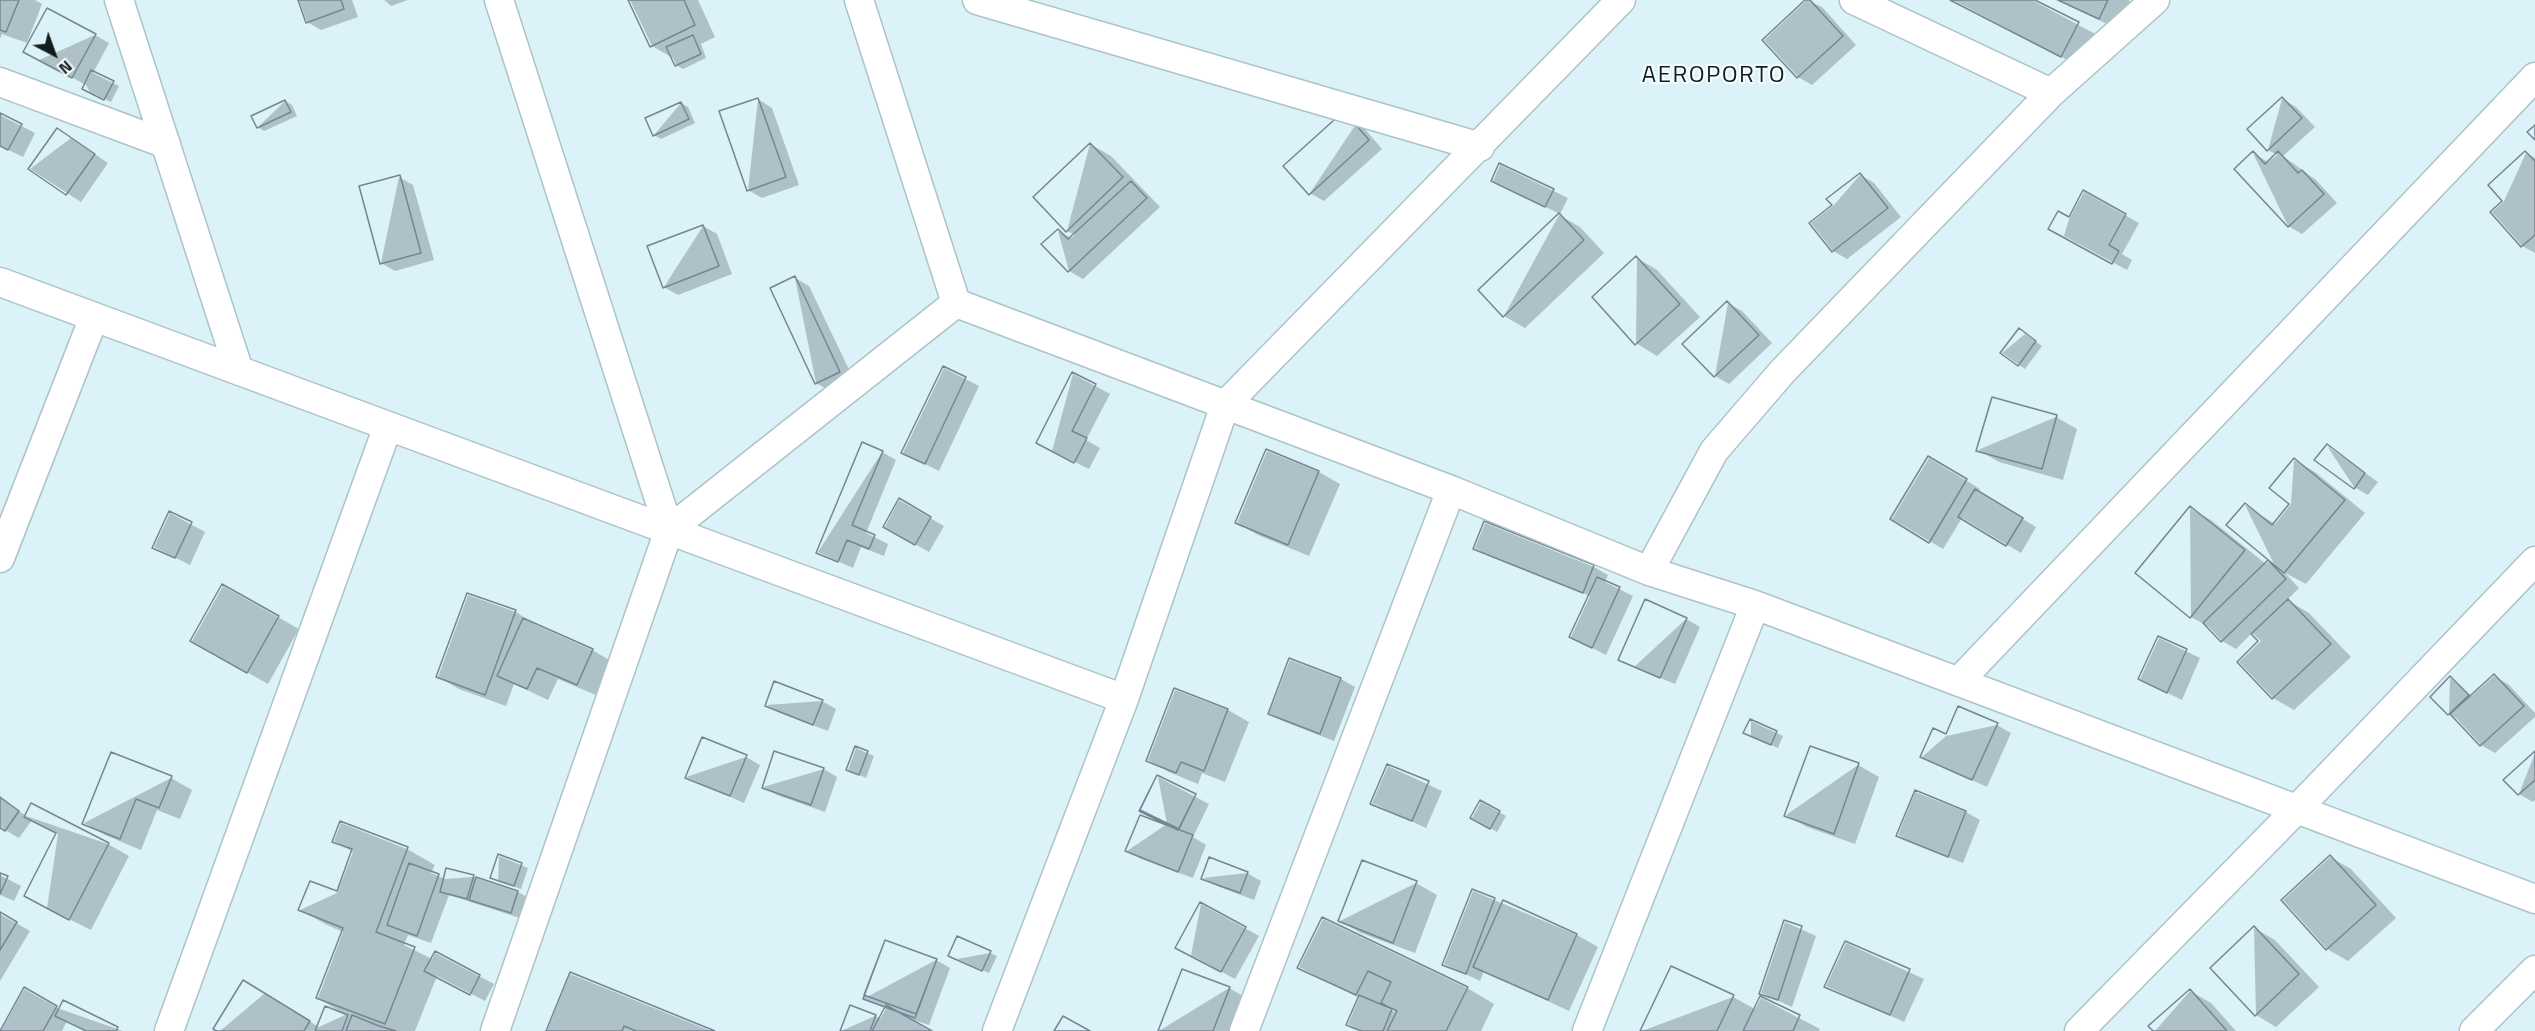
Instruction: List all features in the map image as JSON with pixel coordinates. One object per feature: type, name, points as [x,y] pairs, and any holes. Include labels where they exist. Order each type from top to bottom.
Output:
[{"type":"street","points":[[119,0],[240,371]]},
{"type":"street","points":[[499,0],[669,530]]},
{"type":"street","points":[[859,0],[956,303]]},
{"type":"street","points":[[977,0],[1480,147]]},
{"type":"street","points":[[997,1031],[1125,699],[1225,405],[1480,147],[1621,0]]},
{"type":"street","points":[[1854,0],[2051,93]]},
{"type":"street","points":[[1649,571],[1714,451],[1782,372],[2051,93],[2155,0]]},
{"type":"street","points":[[1959,681],[2535,77]]},
{"type":"street","points":[[0,82],[166,144]]},
{"type":"street","points":[[0,282],[1125,699]]},
{"type":"street","points":[[495,1031],[669,530],[956,303]]},
{"type":"street","points":[[956,303],[1451,490],[1649,571],[1755,605],[2535,899]]},
{"type":"street","points":[[0,558],[94,317]]},
{"type":"street","points":[[169,1031],[388,426]]},
{"type":"street","points":[[1244,1031],[1451,490]]},
{"type":"street","points":[[2079,1031],[2297,809],[2535,561]]},
{"type":"street","points":[[1587,1031],[1755,605]]},
{"type":"street","points":[[2474,1031],[2535,970]]},
{"type":"building","points":[[0,0],[19,0],[6,32],[0,30]]},
{"type":"building","points":[[0,0],[19,0],[6,32],[0,30]]},
{"type":"building","points":[[298,0],[341,0],[344,9],[306,23]]},
{"type":"building","points":[[298,0],[341,0],[344,9],[306,23]]},
{"type":"building","points":[[628,0],[684,0],[695,25],[650,47]]},
{"type":"building","points":[[628,0],[684,0],[695,25],[650,47]]},
{"type":"building","points":[[1805,0],[1810,0],[1843,36],[1797,78],[1762,40]]},
{"type":"building","points":[[1805,0],[1810,0],[1843,36],[1797,78],[1762,40]]},
{"type":"building","points":[[1950,0],[2035,0],[2079,22],[2061,57]]},
{"type":"building","points":[[1950,0],[2035,0],[2079,22],[2061,57]]},
{"type":"building","points":[[2058,0],[2108,0],[2099,19]]},
{"type":"building","points":[[2058,0],[2108,0],[2099,19]]},
{"type":"building","points":[[47,8],[96,34],[72,78],[23,52]]},
{"type":"building","points":[[47,8],[96,34],[72,78],[23,52]]},
{"type":"building","points":[[693,35],[701,54],[675,66],[666,47]]},
{"type":"building","points":[[693,35],[701,54],[675,66],[666,47]]},
{"type":"building","points":[[91,70],[114,81],[104,100],[82,89]]},
{"type":"building","points":[[91,70],[114,81],[104,100],[82,89]]},
{"type":"building","points":[[2282,97],[2302,118],[2267,151],[2247,129]]},
{"type":"building","points":[[2282,97],[2302,118],[2267,151],[2247,129]]},
{"type":"building","points":[[758,98],[786,177],[747,191],[719,111]]},
{"type":"building","points":[[758,98],[786,177],[747,191],[719,111]]},
{"type":"building","points":[[285,100],[291,112],[257,128],[251,116]]},
{"type":"building","points":[[285,100],[291,112],[257,128],[251,116]]},
{"type":"building","points":[[681,102],[689,119],[653,136],[645,118]]},
{"type":"building","points":[[681,102],[689,119],[653,136],[645,118]]},
{"type":"building","points":[[1344,111],[1369,140],[1309,195],[1283,166]]},
{"type":"building","points":[[1344,111],[1369,140],[1309,195],[1283,166]]},
{"type":"building","points":[[0,113],[22,124],[8,150],[0,146]]},
{"type":"building","points":[[0,113],[22,124],[8,150],[0,146]]},
{"type":"building","points":[[2535,125],[2535,140],[2527,132]]},
{"type":"building","points":[[2535,125],[2535,140],[2527,132]]},
{"type":"building","points":[[57,128],[95,154],[66,195],[28,169]]},
{"type":"building","points":[[57,128],[95,154],[66,195],[28,169]]},
{"type":"building","points":[[1090,143],[1123,177],[1066,232],[1033,197]]},
{"type":"building","points":[[1090,143],[1123,177],[1066,232],[1033,197]]},
{"type":"building","points":[[2253,151],[2265,164],[2278,151],[2298,173],[2302,170],[2324,194],[2288,227],[2234,169]]},
{"type":"building","points":[[2253,151],[2265,164],[2278,151],[2298,173],[2302,170],[2324,194],[2288,227],[2234,169]]},
{"type":"building","points":[[2525,151],[2535,161],[2535,235],[2521,247],[2490,212],[2502,201],[2488,185]]},
{"type":"building","points":[[2525,151],[2535,161],[2535,235],[2521,247],[2490,212],[2502,201],[2488,185]]},
{"type":"building","points":[[1499,163],[1554,189],[1545,207],[1491,181]]},
{"type":"building","points":[[1499,163],[1554,189],[1545,207],[1491,181]]},
{"type":"building","points":[[1860,173],[1888,208],[1832,252],[1809,223],[1832,205],[1826,199]]},
{"type":"building","points":[[1860,173],[1888,208],[1832,252],[1809,223],[1832,205],[1826,199]]},
{"type":"building","points":[[400,175],[421,253],[380,264],[359,186]]},
{"type":"building","points":[[400,175],[421,253],[380,264],[359,186]]},
{"type":"building","points":[[1131,181],[1147,198],[1068,272],[1041,244],[1058,229],[1068,239]]},
{"type":"building","points":[[1131,181],[1147,198],[1068,272],[1041,244],[1058,229],[1068,239]]},
{"type":"building","points":[[2083,190],[2126,214],[2109,245],[2119,251],[2112,264],[2048,229],[2058,211],[2069,217]]},
{"type":"building","points":[[2083,190],[2126,214],[2109,245],[2119,251],[2112,264],[2048,229],[2058,211],[2069,217]]},
{"type":"building","points":[[1559,213],[1584,240],[1503,317],[1478,290]]},
{"type":"building","points":[[1559,213],[1584,240],[1503,317],[1478,290]]},
{"type":"building","points":[[703,225],[719,266],[663,288],[647,246]]},
{"type":"building","points":[[703,225],[719,266],[663,288],[647,246]]},
{"type":"building","points":[[1636,256],[1680,304],[1635,345],[1592,297]]},
{"type":"building","points":[[1636,256],[1680,304],[1635,345],[1592,297]]},
{"type":"building","points":[[795,276],[840,372],[815,384],[770,288]]},
{"type":"building","points":[[795,276],[840,372],[815,384],[770,288]]},
{"type":"building","points":[[1727,301],[1759,335],[1714,377],[1682,344]]},
{"type":"building","points":[[1727,301],[1759,335],[1714,377],[1682,344]]},
{"type":"building","points":[[2019,328],[2036,341],[2018,366],[2000,353]]},
{"type":"building","points":[[2019,328],[2036,341],[2018,366],[2000,353]]},
{"type":"building","points":[[943,366],[966,377],[925,464],[901,453]]},
{"type":"building","points":[[943,366],[966,377],[925,464],[901,453]]},
{"type":"building","points":[[1072,372],[1096,384],[1072,431],[1087,438],[1074,463],[1036,443]]},
{"type":"building","points":[[1072,372],[1096,384],[1072,431],[1087,438],[1074,463],[1036,443]]},
{"type":"building","points":[[1992,397],[2057,415],[2042,469],[1976,451]]},
{"type":"building","points":[[1992,397],[2057,415],[2042,469],[1976,451]]},
{"type":"building","points":[[862,442],[883,451],[852,525],[875,535],[869,549],[847,540],[838,562],[816,553]]},
{"type":"building","points":[[862,442],[883,451],[852,525],[875,535],[869,549],[847,540],[838,562],[816,553]]},
{"type":"building","points":[[2327,444],[2365,473],[2354,489],[2314,460]]},
{"type":"building","points":[[2327,444],[2365,473],[2354,489],[2314,460]]},
{"type":"building","points":[[1266,449],[1319,471],[1288,545],[1235,523]]},
{"type":"building","points":[[1266,449],[1319,471],[1288,545],[1235,523]]},
{"type":"building","points":[[1928,456],[1967,479],[1929,543],[1890,519]]},
{"type":"building","points":[[1928,456],[1967,479],[1929,543],[1890,519]]},
{"type":"building","points":[[2294,458],[2345,500],[2284,573],[2226,525],[2245,503],[2272,525],[2289,504],[2269,488]]},
{"type":"building","points":[[2294,458],[2345,500],[2284,573],[2226,525],[2245,503],[2272,525],[2289,504],[2269,488]]},
{"type":"building","points":[[1975,489],[2023,518],[2006,546],[1958,517]]},
{"type":"building","points":[[1975,489],[2023,518],[2006,546],[1958,517]]},
{"type":"building","points":[[899,498],[931,517],[915,545],[883,527]]},
{"type":"building","points":[[899,498],[931,517],[915,545],[883,527]]},
{"type":"building","points":[[2190,506],[2245,550],[2190,618],[2135,573]]},
{"type":"building","points":[[2190,506],[2245,550],[2190,618],[2135,573]]},
{"type":"building","points":[[169,511],[192,522],[175,558],[152,548]]},
{"type":"building","points":[[169,511],[192,522],[175,558],[152,548]]},
{"type":"building","points":[[1484,521],[1594,565],[1583,593],[1473,549]]},
{"type":"building","points":[[1484,521],[1594,565],[1583,593],[1473,549]]},
{"type":"building","points":[[2268,560],[2286,579],[2221,642],[2203,623]]},
{"type":"building","points":[[2268,560],[2286,579],[2221,642],[2203,623]]},
{"type":"building","points":[[1597,577],[1620,587],[1592,648],[1569,637]]},
{"type":"building","points":[[1597,577],[1620,587],[1592,648],[1569,637]]},
{"type":"building","points":[[222,584],[279,616],[247,673],[190,641]]},
{"type":"building","points":[[222,584],[279,616],[247,673],[190,641]]},
{"type":"building","points":[[467,593],[516,610],[485,695],[436,677]]},
{"type":"building","points":[[467,593],[516,610],[485,695],[436,677]]},
{"type":"building","points":[[1645,599],[1687,618],[1660,678],[1618,660]]},
{"type":"building","points":[[1645,599],[1687,618],[1660,678],[1618,660]]},
{"type":"building","points":[[2288,599],[2331,644],[2272,699],[2237,662],[2258,641],[2251,634]]},
{"type":"building","points":[[2288,599],[2331,644],[2272,699],[2237,662],[2258,641],[2251,634]]},
{"type":"building","points":[[523,618],[593,649],[577,685],[537,668],[527,689],[497,676]]},
{"type":"building","points":[[523,618],[593,649],[577,685],[537,668],[527,689],[497,676]]},
{"type":"building","points":[[2158,636],[2187,649],[2167,693],[2138,679]]},
{"type":"building","points":[[2158,636],[2187,649],[2167,693],[2138,679]]},
{"type":"building","points":[[1289,658],[1341,678],[1320,734],[1268,714]]},
{"type":"building","points":[[1289,658],[1341,678],[1320,734],[1268,714]]},
{"type":"building","points":[[2494,674],[2524,706],[2480,746],[2450,714]]},
{"type":"building","points":[[2494,674],[2524,706],[2480,746],[2450,714]]},
{"type":"building","points":[[2450,676],[2469,695],[2448,715],[2430,697]]},
{"type":"building","points":[[2450,676],[2469,695],[2448,715],[2430,697]]},
{"type":"building","points":[[774,681],[823,700],[813,725],[765,706]]},
{"type":"building","points":[[774,681],[823,700],[813,725],[765,706]]},
{"type":"building","points":[[1174,688],[1228,709],[1204,771],[1181,762],[1176,773],[1146,761]]},
{"type":"building","points":[[1174,688],[1228,709],[1204,771],[1181,762],[1176,773],[1146,761]]},
{"type":"building","points":[[1958,706],[1998,723],[1972,780],[1920,757],[1933,728],[1946,734]]},
{"type":"building","points":[[1958,706],[1998,723],[1972,780],[1920,757],[1933,728],[1946,734]]},
{"type":"building","points":[[1750,719],[1777,731],[1771,745],[1743,733]]},
{"type":"building","points":[[1750,719],[1777,731],[1771,745],[1743,733]]},
{"type":"building","points":[[702,737],[747,755],[730,796],[685,778]]},
{"type":"building","points":[[702,737],[747,755],[730,796],[685,778]]},
{"type":"building","points":[[855,746],[868,751],[859,775],[846,770]]},
{"type":"building","points":[[855,746],[868,751],[859,775],[846,770]]},
{"type":"building","points":[[1810,746],[1859,763],[1834,834],[1784,816]]},
{"type":"building","points":[[1810,746],[1859,763],[1834,834],[1784,816]]},
{"type":"building","points":[[774,751],[824,768],[811,805],[762,788]]},
{"type":"building","points":[[774,751],[824,768],[811,805],[762,788]]},
{"type":"building","points":[[2535,751],[2535,780],[2518,795],[2503,780]]},
{"type":"building","points":[[2535,751],[2535,780],[2518,795],[2503,780]]},
{"type":"building","points":[[111,752],[172,776],[159,808],[136,799],[120,839],[82,824]]},
{"type":"building","points":[[111,752],[172,776],[159,808],[136,799],[120,839],[82,824]]},
{"type":"building","points":[[1387,764],[1429,781],[1412,821],[1370,804]]},
{"type":"building","points":[[1387,764],[1429,781],[1412,821],[1370,804]]},
{"type":"building","points":[[1157,775],[1196,794],[1179,829],[1140,810]]},
{"type":"building","points":[[1157,775],[1196,794],[1178,830],[1139,811]]},
{"type":"building","points":[[1915,790],[1966,811],[1948,857],[1896,836]]},
{"type":"building","points":[[1915,790],[1966,811],[1948,857],[1896,836]]},
{"type":"building","points":[[0,797],[19,811],[5,831],[0,828]]},
{"type":"building","points":[[0,797],[19,811],[5,831],[0,828]]},
{"type":"building","points":[[1480,800],[1500,811],[1490,829],[1470,818]]},
{"type":"building","points":[[1480,800],[1500,811],[1490,829],[1470,818]]},
{"type":"building","points":[[31,803],[109,843],[69,920],[24,896],[56,833],[24,817]]},
{"type":"building","points":[[31,803],[109,843],[69,920],[24,896],[56,833],[24,817]]},
{"type":"building","points":[[1140,815],[1193,835],[1178,872],[1125,851]]},
{"type":"building","points":[[1140,815],[1193,835],[1178,872],[1125,851]]},
{"type":"building","points":[[340,821],[408,847],[376,932],[415,947],[385,1024],[316,998],[343,928],[298,910],[310,881],[337,891],[352,849],[332,842]]},
{"type":"building","points":[[340,821],[408,847],[376,932],[415,947],[385,1024],[316,998],[343,928],[298,910],[310,881],[337,891],[352,849],[332,842]]},
{"type":"building","points":[[498,854],[522,863],[514,886],[490,878]]},
{"type":"building","points":[[498,854],[522,863],[514,886],[490,878]]},
{"type":"building","points":[[2330,855],[2376,905],[2326,950],[2281,900]]},
{"type":"building","points":[[2330,855],[2376,905],[2326,950],[2281,900]]},
{"type":"building","points":[[1209,857],[1248,872],[1240,893],[1201,879]]},
{"type":"building","points":[[1209,857],[1248,872],[1240,893],[1201,879]]},
{"type":"building","points":[[1362,860],[1417,881],[1393,943],[1338,921]]},
{"type":"building","points":[[1362,860],[1417,881],[1393,943],[1338,921]]},
{"type":"building","points":[[409,863],[439,874],[417,936],[387,925]]},
{"type":"building","points":[[409,863],[439,874],[417,936],[387,925]]},
{"type":"building","points":[[446,868],[474,875],[467,899],[440,892]]},
{"type":"building","points":[[446,868],[474,875],[467,899],[440,892]]},
{"type":"building","points":[[0,873],[8,876],[0,894]]},
{"type":"building","points":[[0,873],[8,876],[0,894]]},
{"type":"building","points":[[476,877],[518,891],[511,913],[469,900]]},
{"type":"building","points":[[476,877],[518,891],[511,913],[469,900]]},
{"type":"building","points":[[1472,889],[1495,898],[1466,974],[1442,965]]},
{"type":"building","points":[[1472,889],[1495,898],[1466,974],[1442,965]]},
{"type":"building","points":[[1503,900],[1577,934],[1548,1000],[1473,967]]},
{"type":"building","points":[[1503,900],[1577,934],[1548,1000],[1473,967]]},
{"type":"building","points":[[1200,902],[1246,927],[1221,972],[1175,948]]},
{"type":"building","points":[[1200,902],[1246,927],[1221,972],[1175,948]]},
{"type":"building","points":[[0,912],[17,922],[0,950]]},
{"type":"building","points":[[0,912],[17,922],[0,950]]},
{"type":"building","points":[[1322,917],[1468,987],[1446,1031],[1387,1031],[1397,1011],[1381,1003],[1391,982],[1368,971],[1356,995],[1297,968]]},
{"type":"building","points":[[1322,917],[1468,987],[1446,1031],[1387,1031],[1397,1011],[1381,1003],[1391,982],[1368,971],[1356,995],[1297,968]]},
{"type":"building","points":[[1784,920],[1802,926],[1778,1000],[1759,994]]},
{"type":"building","points":[[1784,920],[1802,926],[1778,1000],[1759,994]]},
{"type":"building","points":[[2254,926],[2299,974],[2255,1016],[2210,968]]},
{"type":"building","points":[[2254,926],[2299,974],[2255,1016],[2210,968]]},
{"type":"building","points":[[957,936],[991,951],[982,971],[948,956]]},
{"type":"building","points":[[957,936],[991,951],[982,971],[948,956]]},
{"type":"building","points":[[885,940],[937,959],[916,1014],[864,995]]},
{"type":"building","points":[[885,940],[937,959],[915,1018],[863,999]]},
{"type":"building","points":[[1845,941],[1910,969],[1890,1015],[1824,987]]},
{"type":"building","points":[[1845,941],[1910,969],[1890,1015],[1824,987]]},
{"type":"building","points":[[435,951],[480,975],[470,995],[424,971]]},
{"type":"building","points":[[435,951],[480,975],[470,995],[424,971]]},
{"type":"building","points":[[1671,966],[1734,995],[1717,1031],[1640,1031]]},
{"type":"building","points":[[1671,966],[1734,995],[1717,1031],[1640,1031]]},
{"type":"building","points":[[1182,969],[1230,987],[1213,1031],[1158,1031]]},
{"type":"building","points":[[1182,969],[1230,987],[1213,1031],[1158,1031]]},
{"type":"building","points":[[570,972],[715,1031],[636,1031],[624,1026],[622,1031],[546,1031]]},
{"type":"building","points":[[570,972],[715,1031],[636,1031],[624,1026],[622,1031],[546,1031]]},
{"type":"building","points":[[243,980],[310,1021],[304,1031],[217,1031],[213,1029]]},
{"type":"building","points":[[243,980],[310,1021],[304,1031],[217,1031],[213,1029]]},
{"type":"building","points":[[24,987],[57,1006],[43,1031],[0,1031]]},
{"type":"building","points":[[24,987],[57,1006],[43,1031],[0,1031]]},
{"type":"building","points":[[2190,989],[2227,1031],[2153,1031],[2148,1026]]},
{"type":"building","points":[[2190,989],[2227,1031],[2153,1031],[2148,1026]]},
{"type":"building","points":[[1359,995],[1392,1009],[1383,1031],[1361,1031],[1346,1025]]},
{"type":"building","points":[[1359,995],[1392,1009],[1383,1031],[1361,1031],[1346,1025]]},
{"type":"building","points":[[1760,996],[1800,1015],[1793,1031],[1743,1031]]},
{"type":"building","points":[[1760,996],[1800,1015],[1793,1031],[1743,1031]]},
{"type":"building","points":[[63,1000],[118,1027],[116,1031],[86,1031],[55,1016]]},
{"type":"building","points":[[63,1000],[118,1027],[116,1031],[86,1031],[55,1016]]},
{"type":"building","points":[[850,1005],[876,1015],[870,1031],[840,1031]]},
{"type":"building","points":[[850,1005],[876,1015],[870,1031],[840,1031]]},
{"type":"building","points":[[886,1005],[932,1031],[872,1031]]},
{"type":"building","points":[[886,1005],[932,1031],[872,1031]]},
{"type":"building","points":[[325,1006],[348,1015],[342,1031],[315,1031]]},
{"type":"building","points":[[325,1006],[348,1015],[342,1031],[315,1031]]},
{"type":"building","points":[[352,1015],[379,1026],[396,1031],[346,1031]]},
{"type":"building","points":[[352,1015],[379,1026],[396,1031],[346,1031]]},
{"type":"building","points":[[1063,1016],[1090,1031],[1054,1031]]},
{"type":"building","points":[[1063,1016],[1090,1031],[1054,1031]]},
{"type":"district","name":"AEROPORTO","points":[[1714,76]]}]
